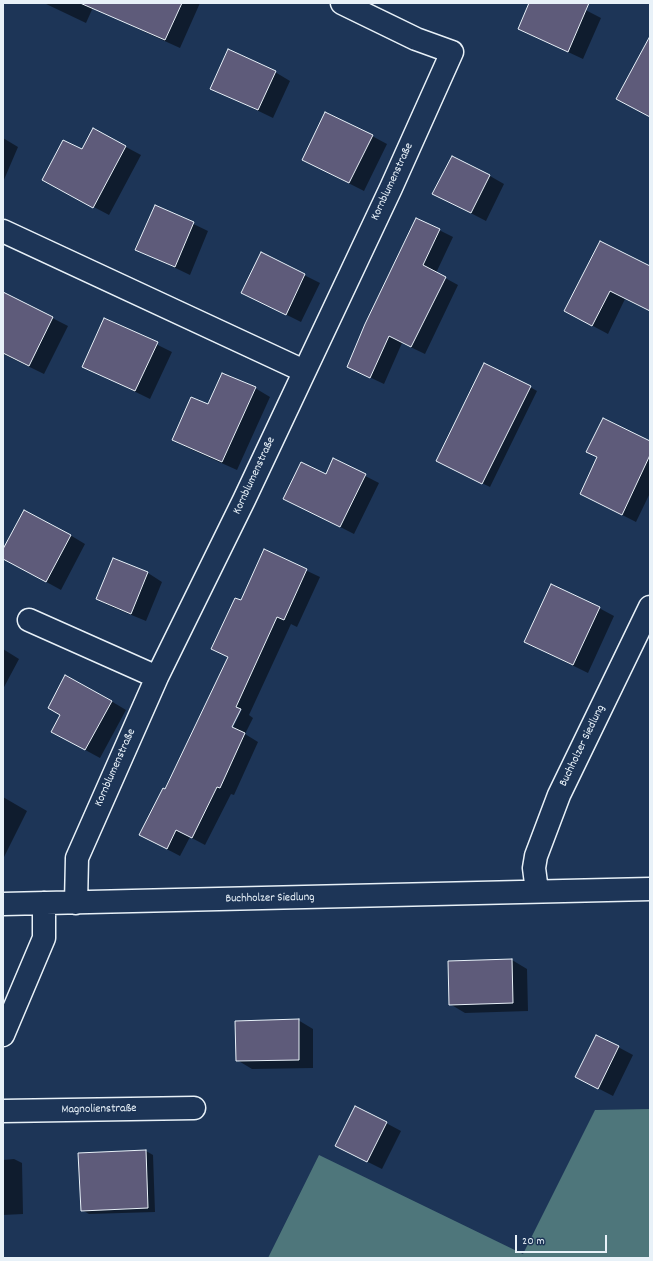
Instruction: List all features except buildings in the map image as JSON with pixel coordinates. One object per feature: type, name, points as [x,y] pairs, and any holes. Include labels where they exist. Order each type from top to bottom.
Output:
[{"type":"street","name":"Kornblumenstraße","points":[[76,903],[77,858],[157,677],[244,500],[452,52],[416,39],[342,3]]},
{"type":"street","points":[[3,232],[304,371]]},
{"type":"street","name":"Buchholzer Siedlung","points":[[537,891],[534,868],[536,856],[559,795],[650,607]]},
{"type":"street","points":[[30,620],[157,677]]},
{"type":"street","name":"Buchholzer Siedlung","points":[[3,904],[650,889]]},
{"type":"street","points":[[3,1035],[44,938],[44,903]]},
{"type":"street","name":"Magnolienstraße","points":[[3,1111],[194,1108]]},
{"type":"green space","points":[[650,1109],[650,1258],[268,1258],[319,1155],[523,1254],[595,1110]]}]
